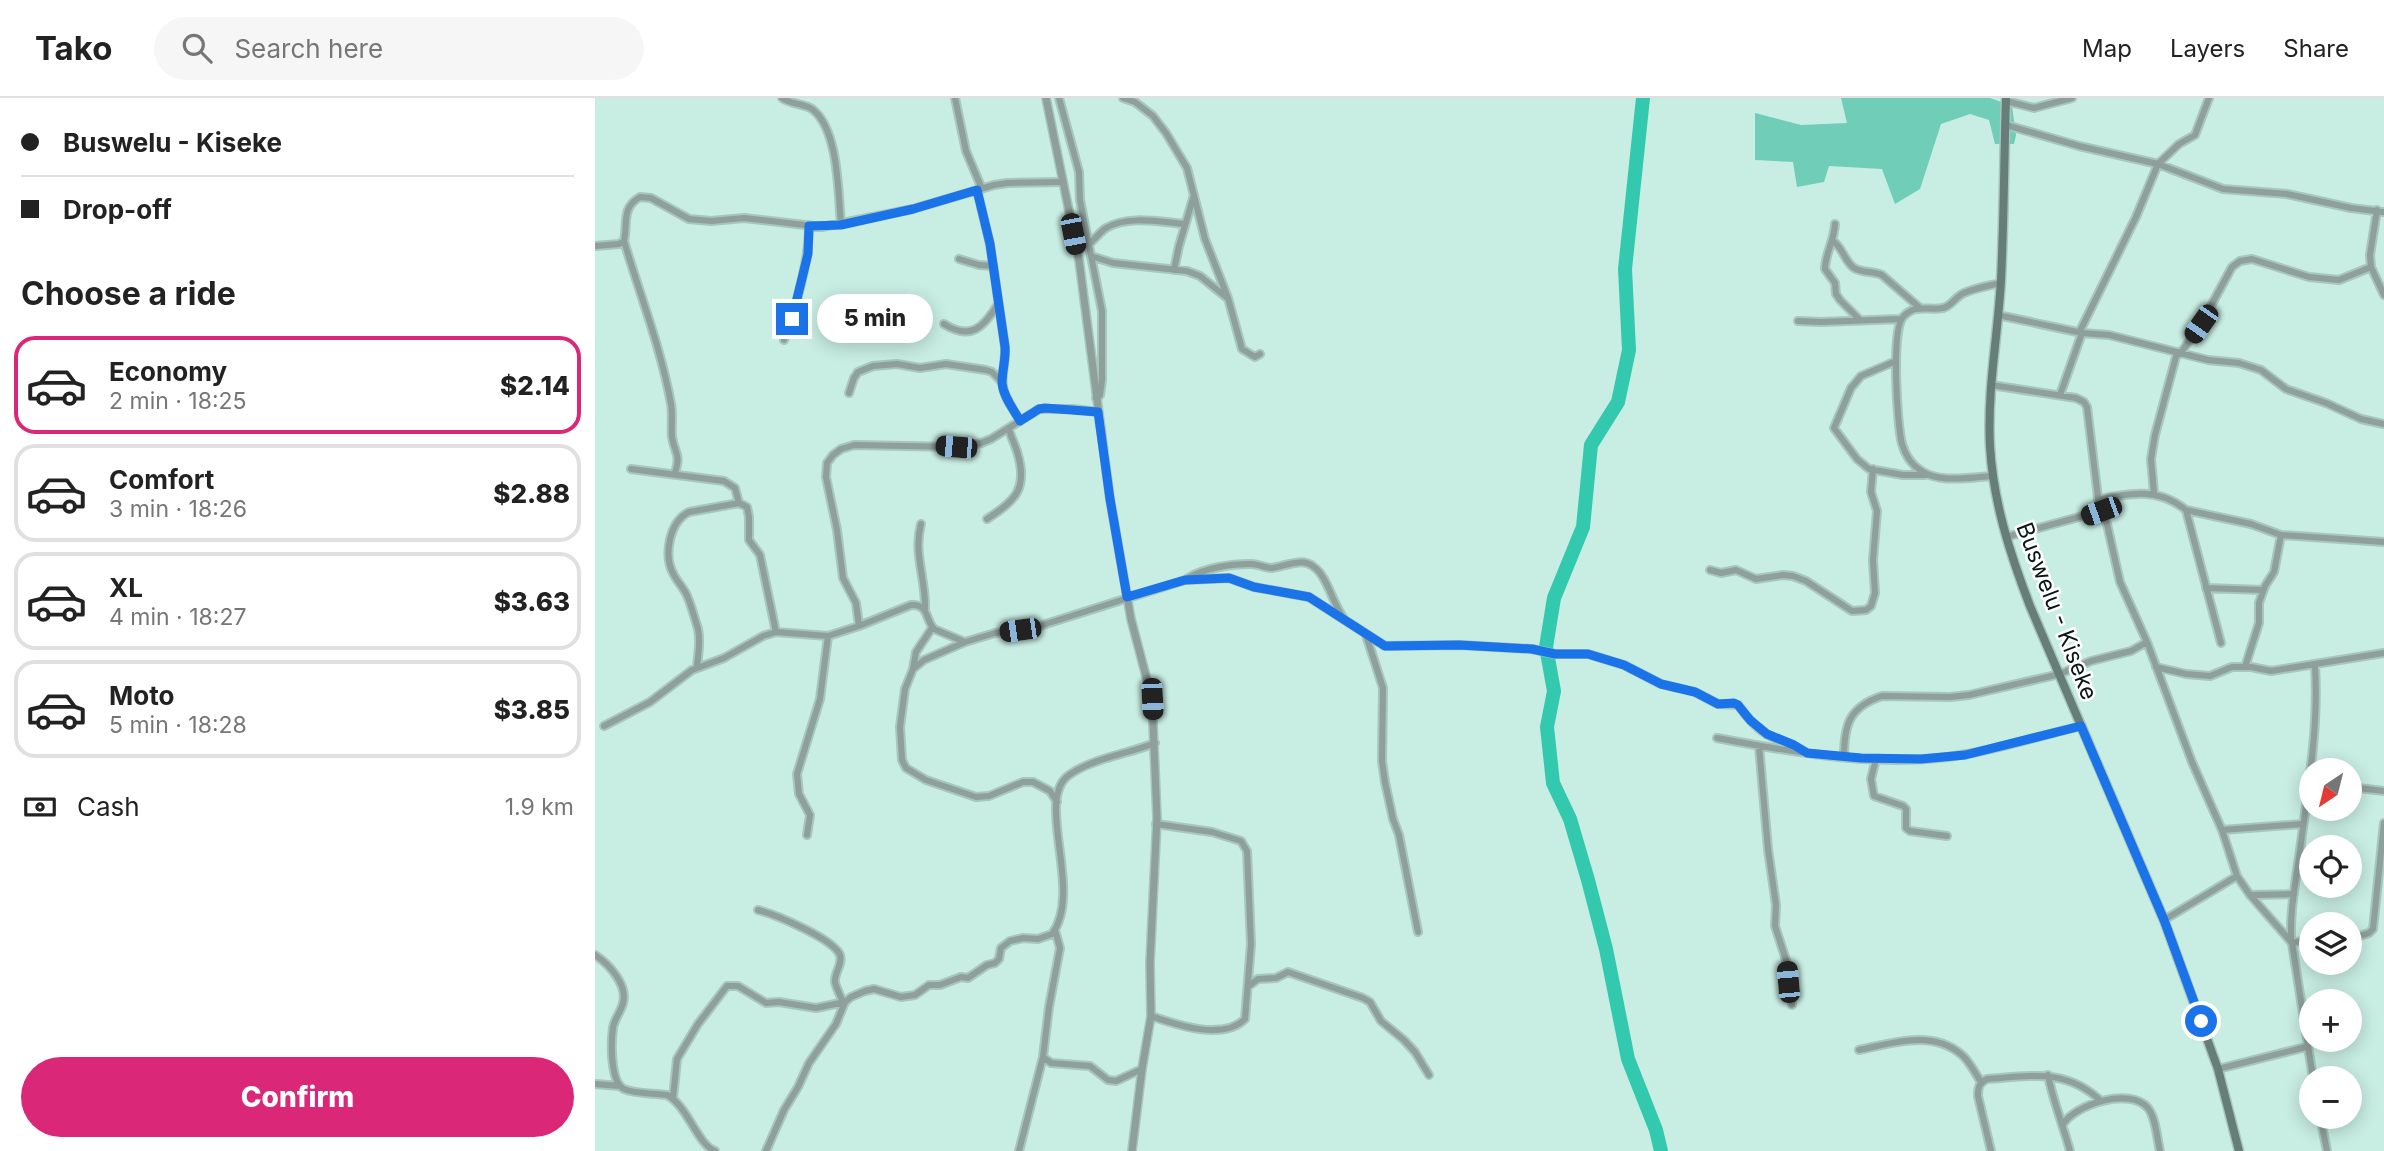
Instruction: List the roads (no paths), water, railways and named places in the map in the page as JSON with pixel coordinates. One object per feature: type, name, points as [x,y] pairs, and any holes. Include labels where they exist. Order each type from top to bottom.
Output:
[{"type":"main road","name":"Buswelu - Kiseke","points":[[2006,99],[2000,283],[1991,385],[1990,444],[1993,476],[2006,537],[2025,593],[2164,920],[2218,1069],[2239,1151]]},
{"type":"street","points":[[782,98],[814,111],[832,141],[841,225]]},
{"type":"street","points":[[955,98],[966,151],[979,190],[993,266],[1005,354],[1002,382],[1020,421]]},
{"type":"street","points":[[1047,98],[1087,313],[1110,499],[1127,597],[1151,691],[1156,824],[1150,962],[1151,1016],[1132,1151]]},
{"type":"street","points":[[1059,98],[1079,172],[1080,200],[1102,312],[1102,380],[1100,395],[1096,398]]},
{"type":"street","points":[[1123,98],[1144,108],[1166,133],[1187,168],[1205,239],[1228,298],[1242,349],[1255,357],[1260,354]]},
{"type":"street","points":[[2006,99],[2034,108],[2072,98]]},
{"type":"street","points":[[2060,395],[2081,333],[2158,164],[2179,144],[2195,135],[2209,98]]},
{"type":"street","points":[[2006,125],[2079,146],[2158,164],[2223,189],[2287,194],[2351,208],[2380,211],[2371,243],[2371,267],[2384,295]]},
{"type":"street","points":[[675,473],[679,458],[672,435],[670,401],[648,311],[624,241],[628,206],[640,197],[652,198],[689,219],[711,221],[744,218],[809,226],[841,225],[1008,183],[1063,182]]},
{"type":"street","points":[[1174,270],[1195,193]]},
{"type":"street","points":[[1089,244],[1104,229],[1120,223],[1142,221],[1185,224]]},
{"type":"street","points":[[1835,224],[1825,270],[1835,283],[1836,294],[1840,300],[1859,319]]},
{"type":"street","points":[[784,340],[808,254],[809,226]]},
{"type":"street","points":[[595,246],[619,244],[624,241]]},
{"type":"street","points":[[1833,242],[1839,246],[1853,267],[1859,271],[1882,275],[1920,308]]},
{"type":"street","points":[[1091,256],[1113,263],[1188,271],[1200,276],[1228,298]]},
{"type":"street","points":[[959,259],[993,266]]},
{"type":"street","points":[[2154,494],[2151,459],[2155,435],[2178,353],[2201,324],[2232,267],[2240,261],[2260,261],[2291,272],[2339,280],[2371,267]]},
{"type":"street","points":[[1927,475],[1917,469],[1906,455],[1902,443],[1896,360],[1897,328],[1907,313],[1920,308],[1943,308],[1964,293],[2000,283]]},
{"type":"street","points":[[944,324],[953,329],[974,331],[986,323],[998,304]]},
{"type":"street","points":[[1998,315],[2081,333],[2109,335],[2208,360],[2239,363],[2261,370],[2286,390],[2326,403],[2361,419],[2384,424]]},
{"type":"street","points":[[1798,321],[1821,323],[1901,319]]},
{"type":"street","points":[[1896,360],[1861,376],[1851,388],[1835,423],[1836,432],[1857,459],[1873,469],[1903,475],[1945,478],[1993,476]]},
{"type":"street","points":[[849,393],[858,372],[863,368],[885,364],[920,368],[946,364],[986,370],[1002,382]]},
{"type":"street","points":[[1991,385],[2076,398],[2087,407],[2098,500],[2107,524],[2120,582],[2147,642],[2238,876],[2250,895],[2292,941]]},
{"type":"street","points":[[859,626],[856,603],[843,578],[837,530],[825,477],[827,463],[833,455],[854,445],[956,447],[981,443],[1045,408],[1098,412]]},
{"type":"street","points":[[987,519],[1013,500],[1021,485],[1020,462],[1009,429]]},
{"type":"street","points":[[631,469],[675,473],[730,484],[735,488],[739,503]]},
{"type":"street","points":[[1710,570],[1721,573],[1736,570],[1756,579],[1793,576],[1806,581],[1852,611],[1866,610],[1871,606],[1875,593],[1873,560],[1877,511],[1871,492],[1873,469]]},
{"type":"street","points":[[2098,500],[2117,495],[2154,494],[2177,502],[2186,510],[2251,524],[2281,535],[2384,541]]},
{"type":"street","points":[[697,667],[700,641],[698,631],[688,597],[673,574],[670,544],[674,527],[689,512],[739,503],[747,507],[748,540],[760,555],[776,632]]},
{"type":"street","points":[[2186,510],[2221,643]]},
{"type":"street","points":[[2006,537],[2101,511]]},
{"type":"street","points":[[921,524],[917,552],[926,594],[925,609],[932,628],[965,642]]},
{"type":"street","points":[[2245,667],[2257,633],[2259,603],[2274,572],[2281,535]]},
{"type":"street","points":[[1185,580],[1202,570],[1232,565],[1254,564],[1272,568],[1298,563],[1310,564],[1322,575],[1331,597],[1347,623]]},
{"type":"street","points":[[913,669],[924,660],[965,642],[995,633],[1030,629],[1185,580],[1229,578],[1254,587],[1309,597],[1385,646],[1459,645],[1532,649],[1555,654],[1588,654],[1609,659],[1661,684],[1695,692],[1718,704],[1734,703],[1767,734],[1807,753]]},
{"type":"street","points":[[2206,588],[2263,590]]},
{"type":"street","points":[[604,726],[650,702],[697,667],[724,658],[763,636],[776,632],[828,636],[911,605],[919,605],[925,609]]},
{"type":"street","points":[[932,628],[916,652],[905,690],[899,727],[902,760],[906,768],[926,780],[976,797],[989,796],[1023,782],[1033,782],[1050,791],[1057,802]]},
{"type":"street","points":[[1366,635],[1383,688],[1385,782],[1419,932]]},
{"type":"street","points":[[807,835],[810,814],[799,794],[797,774],[820,699],[828,636]]},
{"type":"street","points":[[1844,757],[1846,729],[1854,712],[1872,699],[1882,696],[1969,695],[2060,674],[2091,661],[2131,651],[2147,642]]},
{"type":"street","points":[[2156,667],[2200,677],[2232,667],[2271,671],[2384,653]]},
{"type":"street","points":[[2313,758],[2317,695],[2315,666]]},
{"type":"street","points":[[1717,738],[1844,757],[1921,759],[1965,755],[2081,726]]},
{"type":"street","points":[[673,1098],[677,1059],[698,1024],[727,986],[738,986],[766,1003],[816,1007],[844,1002],[869,989],[909,997],[929,985],[968,978],[997,961],[1001,948],[1006,943],[1023,938],[1047,937],[1055,930],[1064,908],[1065,894],[1055,811],[1059,790],[1068,775],[1155,743]]},
{"type":"street","points":[[1759,746],[1776,905],[1775,926],[1786,960],[1792,1005]]},
{"type":"street","points":[[1876,759],[1871,779],[1874,796],[1903,806],[1906,810],[1906,828],[1910,831],[1947,836]]},
{"type":"street","points":[[2363,789],[2384,791]]},
{"type":"street","points":[[2299,990],[2292,941],[2294,894],[2304,821]]},
{"type":"street","points":[[2362,935],[2373,929],[2384,823]]},
{"type":"street","points":[[1151,1016],[1196,1029],[1227,1029],[1238,1026],[1245,1019],[1251,944],[1245,846],[1238,839],[1212,832],[1156,824]]},
{"type":"street","points":[[2221,830],[2303,824]]},
{"type":"street","points":[[2164,920],[2238,876]]},
{"type":"street","points":[[2250,895],[2294,894]]},
{"type":"street","points":[[758,910],[808,930],[838,952],[840,961],[835,982],[844,1002],[836,1024],[809,1063],[766,1151]]},
{"type":"street","points":[[1019,1151],[1043,1057],[1060,948],[1055,930]]},
{"type":"street","points":[[2292,941],[2299,940]]},
{"type":"street","points":[[595,955],[624,988],[624,1003],[613,1027],[613,1067],[616,1081],[625,1089],[673,1098],[697,1129],[702,1141],[715,1151]]},
{"type":"street","points":[[1248,987],[1258,979],[1276,978],[1288,972],[1363,998],[1370,1002],[1381,1021],[1415,1052],[1429,1076]]},
{"type":"street","points":[[1859,1050],[1910,1040],[1930,1040],[1961,1054],[1981,1082]]},
{"type":"street","points":[[2218,1069],[2299,1049]]},
{"type":"street","points":[[1043,1057],[1051,1063],[1090,1066],[1108,1080],[1117,1081],[1142,1069]]},
{"type":"street","points":[[2048,1075],[2052,1097],[2070,1151]]},
{"type":"street","points":[[1991,1151],[1978,1096],[1981,1082],[1987,1079],[2048,1075],[2082,1086],[2101,1101]]},
{"type":"street","points":[[595,1084],[620,1086]]},
{"type":"street","points":[[2063,1124],[2069,1115],[2101,1101],[2120,1098],[2137,1100],[2151,1111],[2160,1151]]},
{"type":"street","points":[[2323,1129],[2327,1151]]},
{"type":"waterway","points":[[1643,98],[1625,269],[1629,350],[1618,402],[1591,445],[1583,527],[1554,598],[1546,647],[1554,691],[1547,727],[1553,783],[1570,819],[1588,880],[1606,949],[1628,1059],[1656,1130],[1661,1151]]}]
